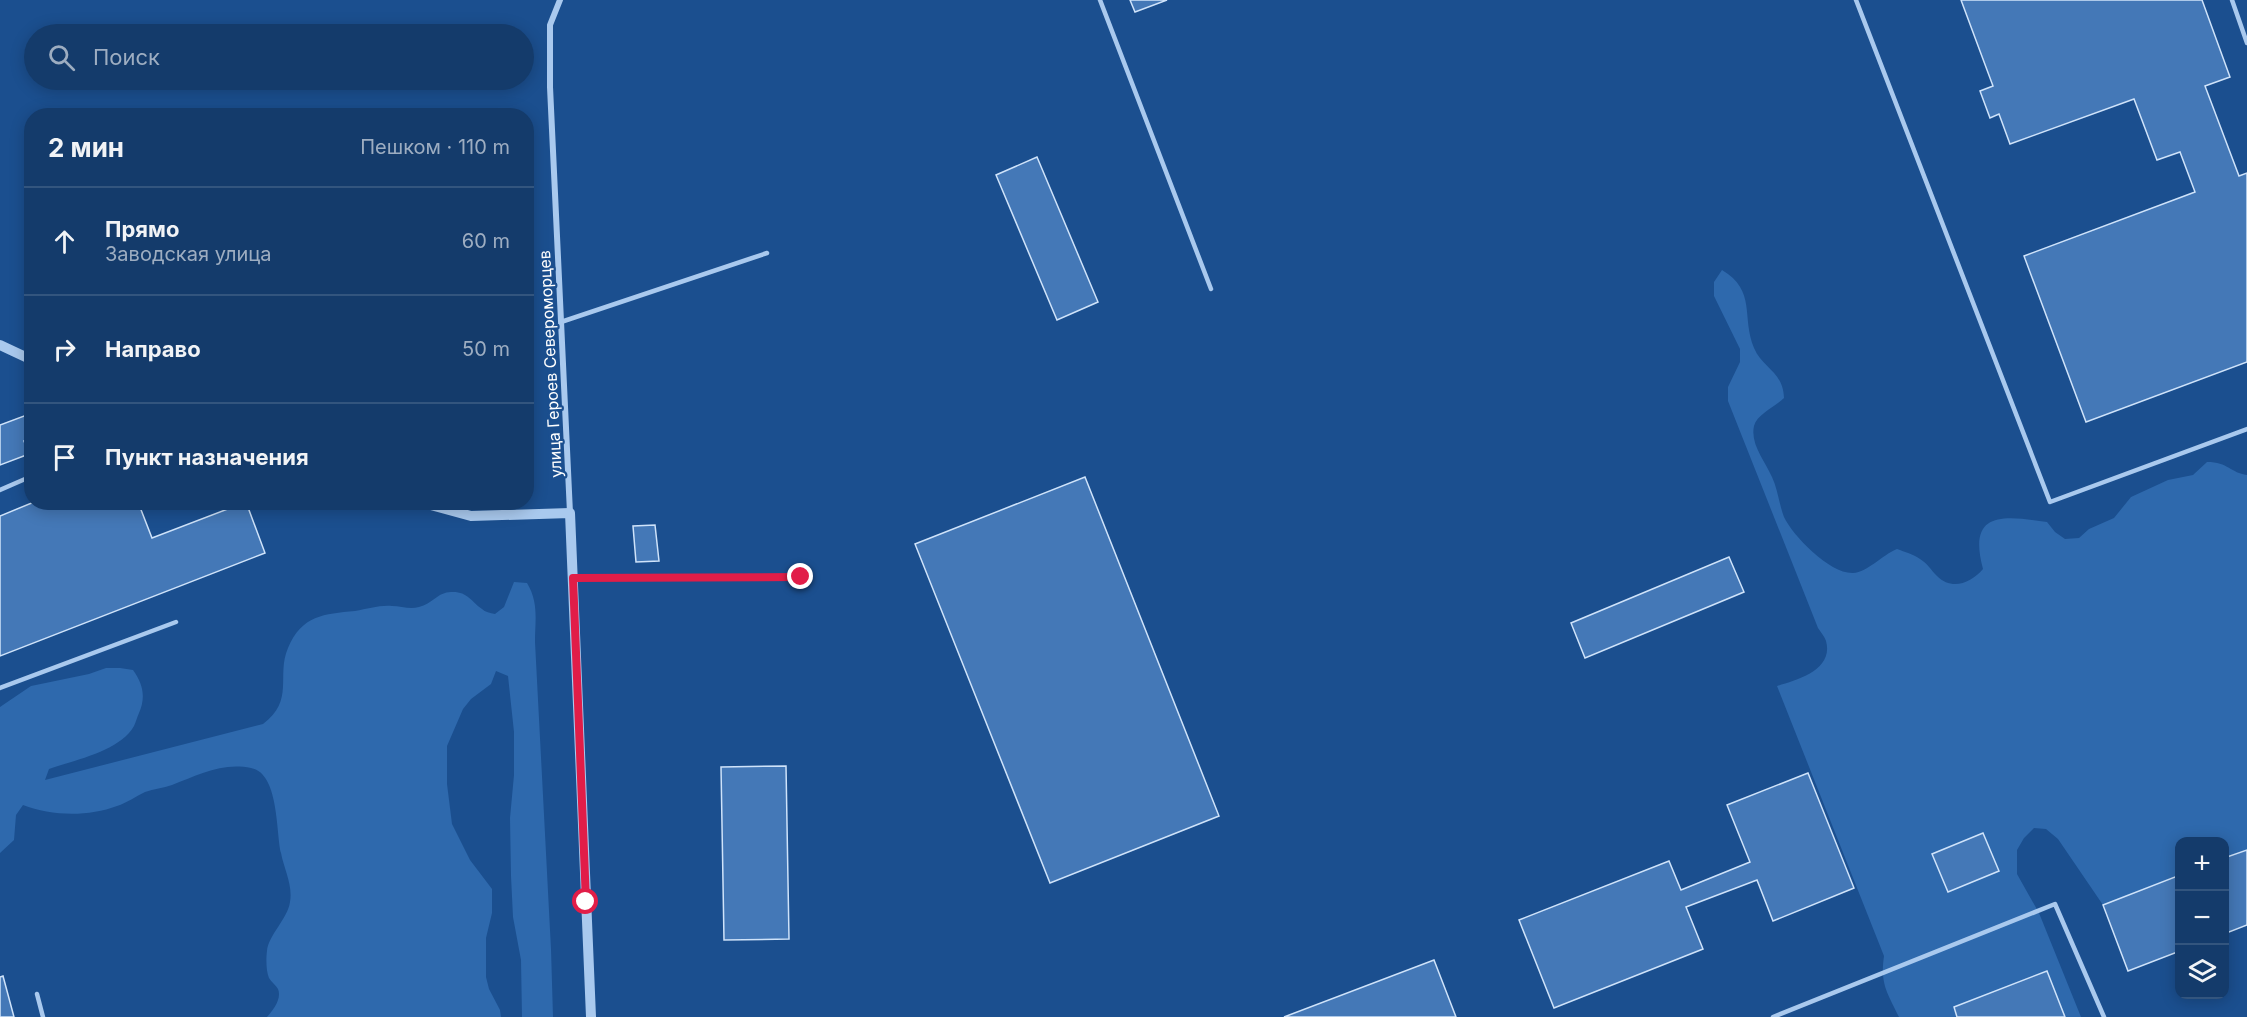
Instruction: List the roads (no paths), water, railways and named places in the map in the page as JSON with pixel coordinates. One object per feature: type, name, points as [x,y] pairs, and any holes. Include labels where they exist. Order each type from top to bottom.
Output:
[{"type":"street","name":"улица Героев Североморцев","points":[[560,0],[550,25],[550,87],[570,513]]},
{"type":"street","points":[[0,345],[24,356]]},
{"type":"street","points":[[449,510],[471,516],[570,513],[591,1017]]},
{"type":"lane","points":[[1100,0],[1211,289]]},
{"type":"lane","points":[[1856,0],[2050,502],[2247,429]]},
{"type":"lane","points":[[2232,0],[2247,43]]},
{"type":"lane","points":[[561,322],[767,253]]},
{"type":"lane","points":[[0,489],[24,479]]},
{"type":"lane","points":[[573,578],[801,577]]},
{"type":"lane","points":[[0,688],[176,622]]},
{"type":"lane","points":[[1773,1017],[2055,904],[2104,1017]]},
{"type":"lane","points":[[37,994],[43,1017]]}]
